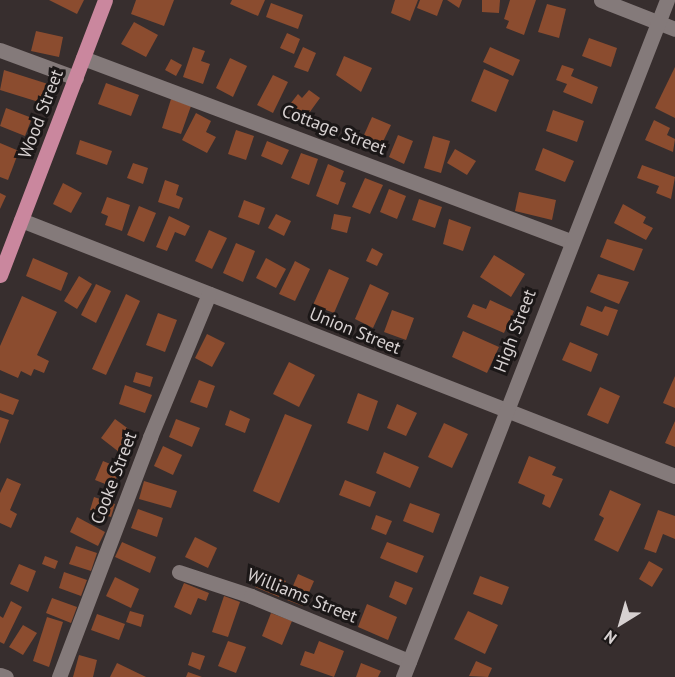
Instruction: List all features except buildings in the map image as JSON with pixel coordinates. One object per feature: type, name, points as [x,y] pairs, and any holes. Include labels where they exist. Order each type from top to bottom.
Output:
[{"type":"main road","name":"Wood Street","points":[[0,275],[105,0]]},
{"type":"street","points":[[601,0],[675,29]]},
{"type":"street","name":"High Street","points":[[403,677],[570,241],[667,0]]},
{"type":"street","points":[[0,50],[76,78]]},
{"type":"street","name":"Cottage Street","points":[[83,58],[570,241]]},
{"type":"street","name":"Union Street","points":[[21,220],[504,413],[675,476]]},
{"type":"street","name":"Cooke Street","points":[[59,677],[150,437],[210,294]]},
{"type":"street","name":"Williams Street","points":[[179,572],[252,596],[409,661]]},
{"type":"street","points":[[0,675],[6,677]]}]
